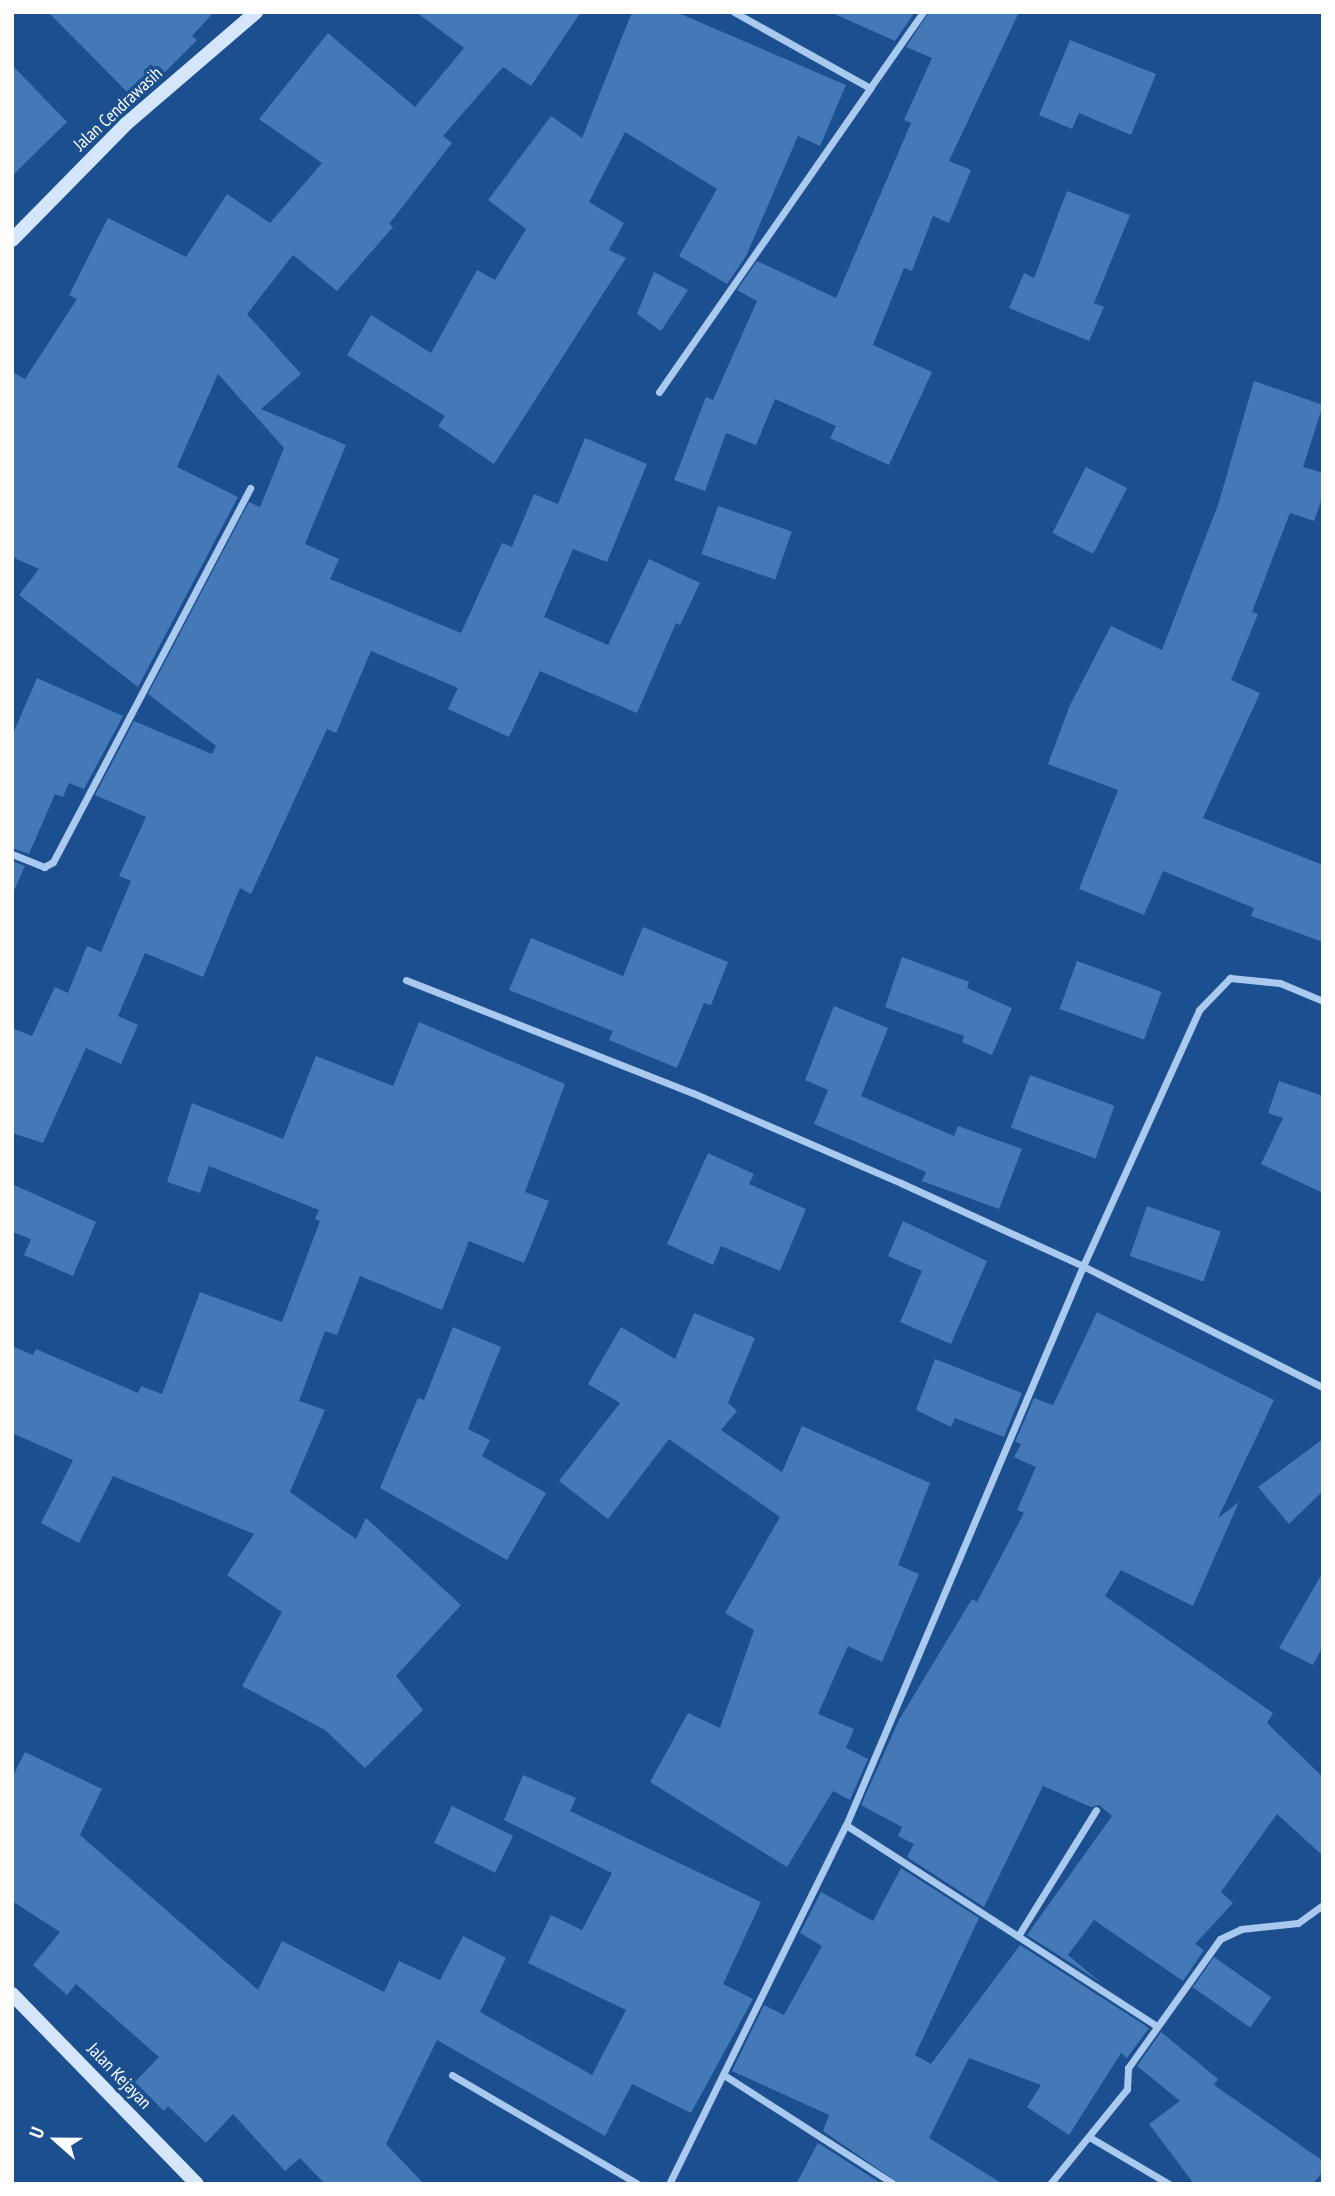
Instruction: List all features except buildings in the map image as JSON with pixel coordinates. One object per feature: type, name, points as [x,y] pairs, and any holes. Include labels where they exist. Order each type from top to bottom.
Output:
[{"type":"main road","name":"Jalan Cendrawasih","points":[[12,240],[126,124],[256,12]]},
{"type":"main road","name":"Jalan Kejayan","points":[[12,1994],[197,2184]]},
{"type":"street","points":[[734,12],[870,88]]},
{"type":"street","points":[[659,392],[923,12]]},
{"type":"street","points":[[12,854],[44,867],[53,862],[250,488]]},
{"type":"street","points":[[669,2184],[846,1825],[1083,1266],[1199,1010],[1230,978],[1280,983],[1323,1001]]},
{"type":"street","points":[[406,980],[692,1093],[1083,1266],[1323,1387]]},
{"type":"street","points":[[1018,1936],[1096,1810]]},
{"type":"street","points":[[846,1825],[1155,2025]]},
{"type":"street","points":[[1049,2184],[1091,2138],[1127,2090],[1128,2068],[1155,2025],[1227,1933],[1298,1923],[1323,1905]]},
{"type":"street","points":[[452,2075],[638,2184]]},
{"type":"street","points":[[724,2076],[894,2184]]},
{"type":"street","points":[[1091,2138],[1169,2184]]}]
